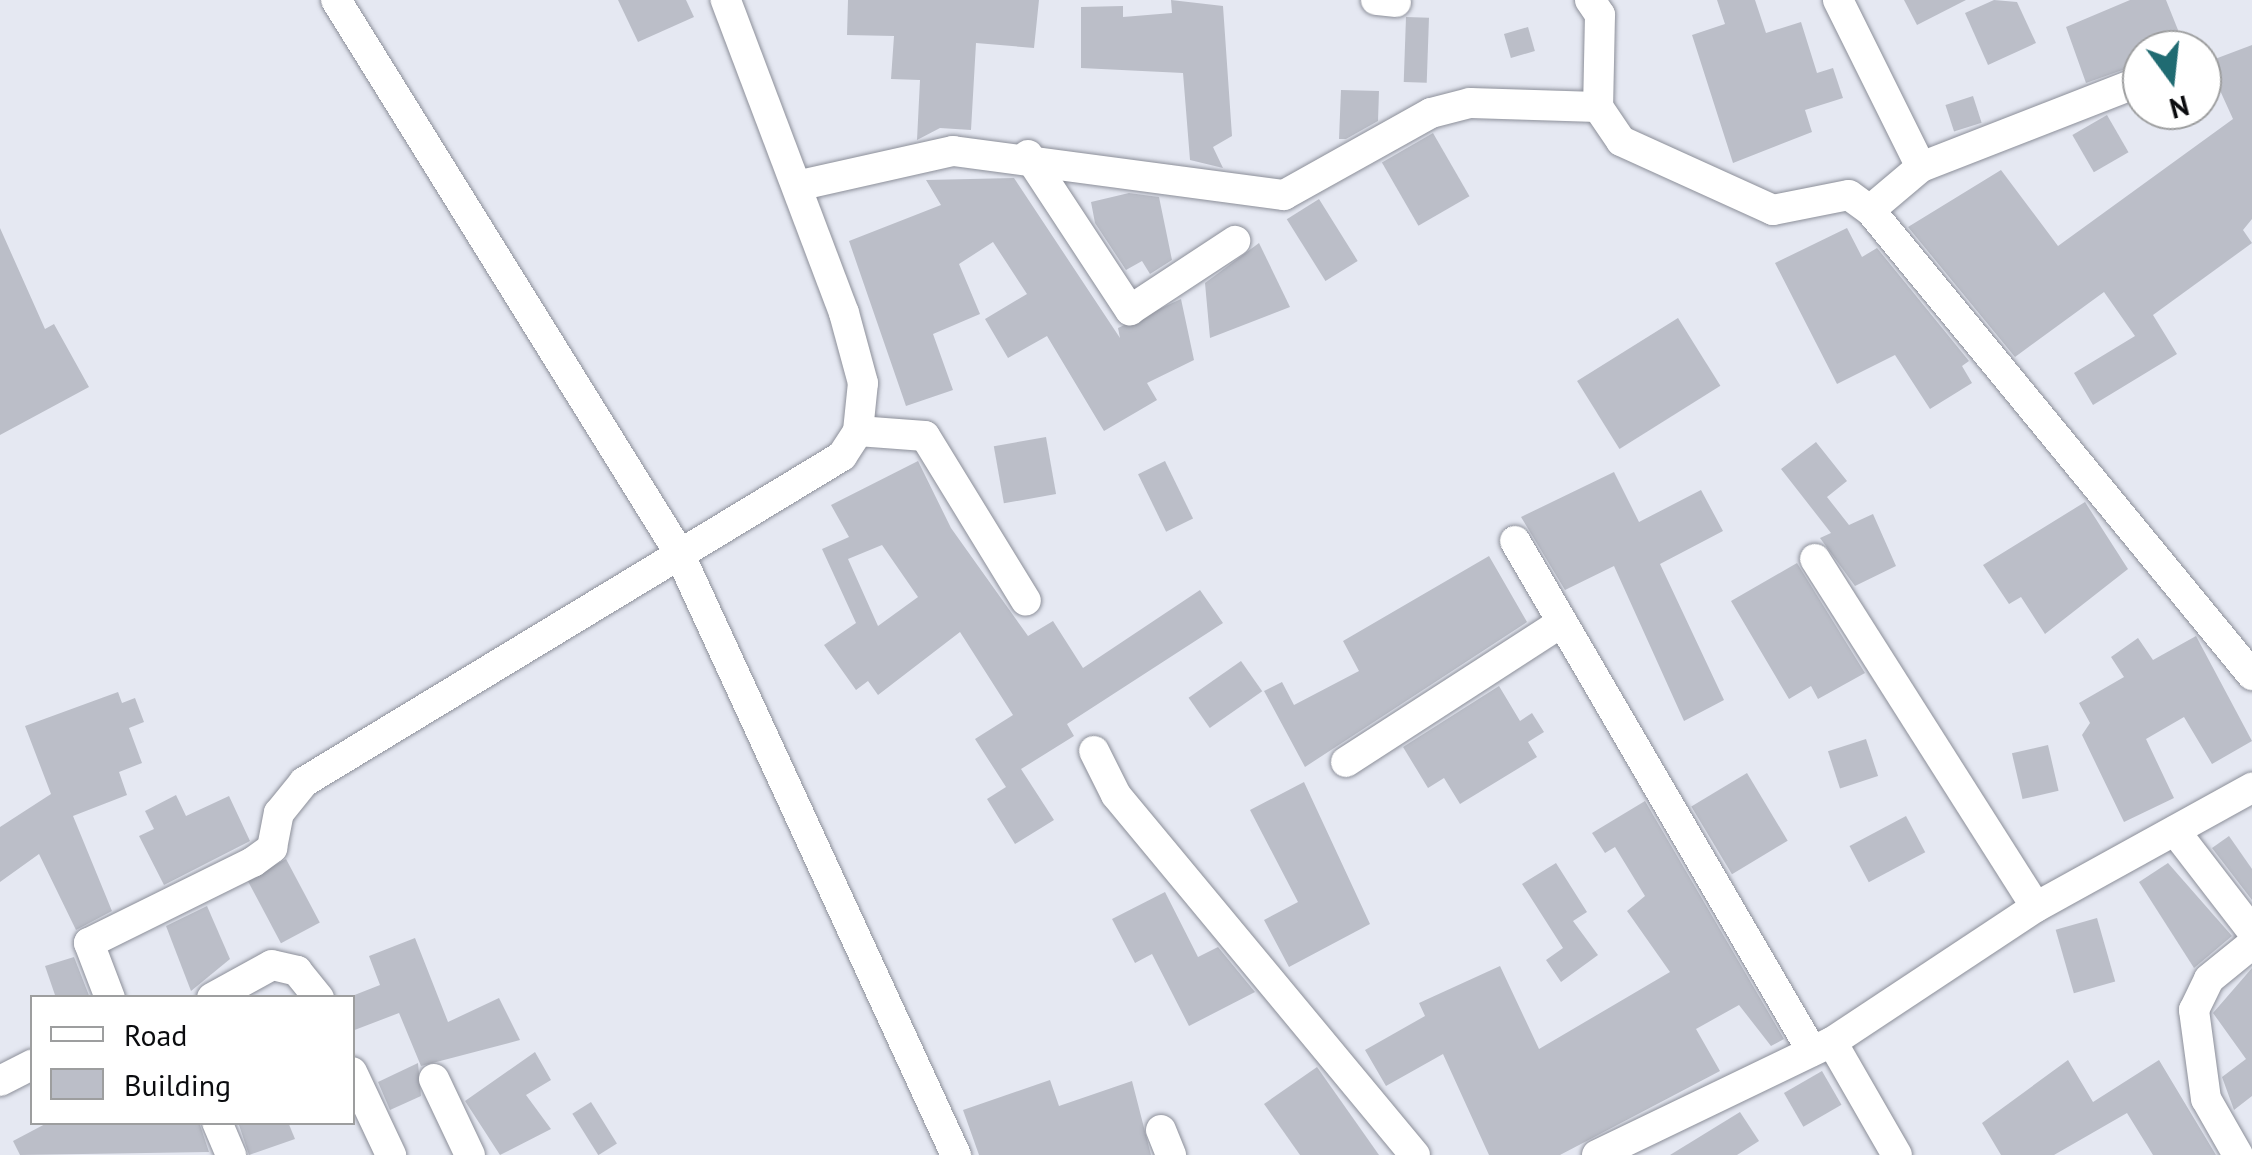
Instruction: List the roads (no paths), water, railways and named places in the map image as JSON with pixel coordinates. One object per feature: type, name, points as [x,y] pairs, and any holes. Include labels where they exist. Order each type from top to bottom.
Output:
[{"type":"street","points":[[336,0],[678,551],[956,1155]]},
{"type":"street","points":[[109,995],[89,943],[253,862],[272,848],[279,813],[304,782],[678,551],[842,456],[858,431],[863,383],[801,184],[726,0]]},
{"type":"street","points":[[1590,0],[1600,15],[1598,107],[1621,141],[1773,210],[1849,195],[1870,210],[2252,675]]},
{"type":"street","points":[[1838,0],[1921,167]]},
{"type":"street","points":[[1870,210],[1921,167],[2122,90]]},
{"type":"street","points":[[801,184],[953,151],[1028,155],[1284,194],[1431,113],[1470,103],[1598,107]]},
{"type":"street","points":[[1028,155],[1130,310],[1235,241]]},
{"type":"street","points":[[858,431],[924,436],[1026,601]]},
{"type":"street","points":[[1515,541],[1822,1047],[1897,1155]]},
{"type":"street","points":[[1815,559],[2036,907]]},
{"type":"street","points":[[1346,762],[1562,622]]},
{"type":"street","points":[[1094,752],[1116,795],[1415,1155]]},
{"type":"street","points":[[1597,1155],[1822,1047],[2036,907],[2252,788]]},
{"type":"street","points":[[2175,831],[2252,932]]},
{"type":"street","points":[[2238,1155],[2206,1099],[2194,1010],[2209,979],[2252,944]]},
{"type":"street","points":[[217,995],[272,965],[297,971],[316,995]]},
{"type":"street","points":[[0,1081],[30,1066]]},
{"type":"street","points":[[355,1079],[390,1155]]},
{"type":"street","points":[[434,1079],[470,1155]]},
{"type":"street","points":[[217,1125],[230,1155]]}]
